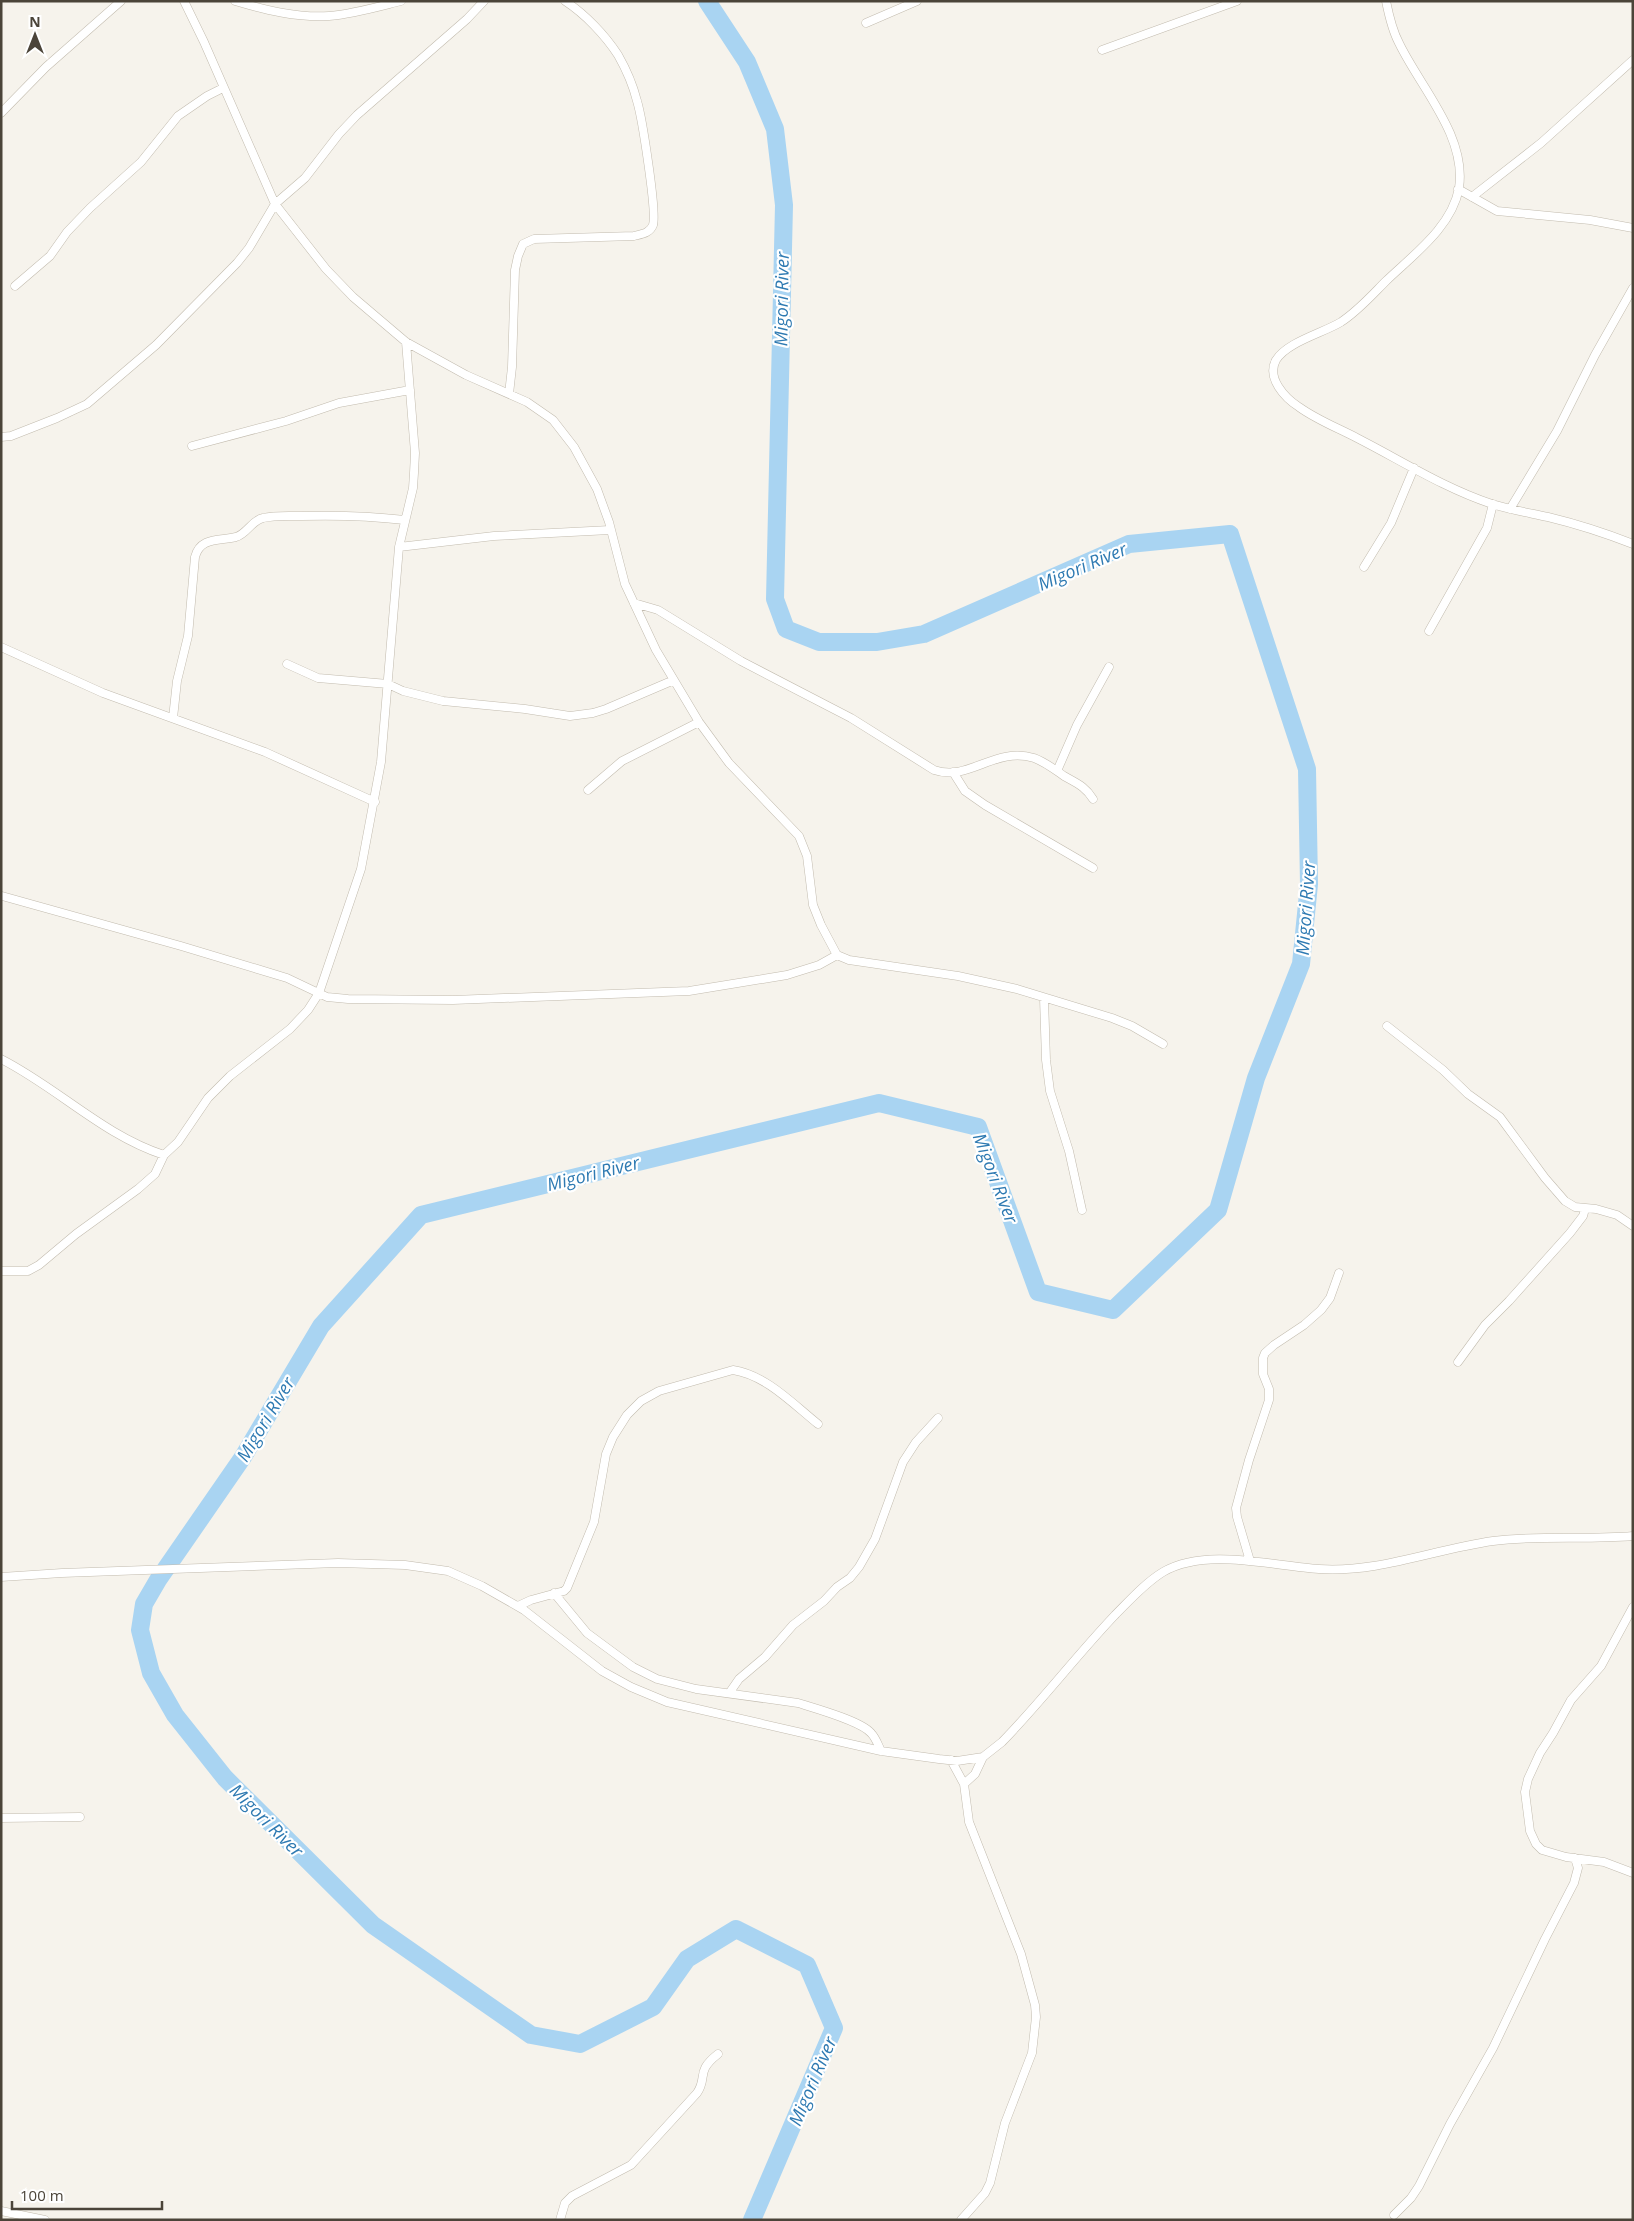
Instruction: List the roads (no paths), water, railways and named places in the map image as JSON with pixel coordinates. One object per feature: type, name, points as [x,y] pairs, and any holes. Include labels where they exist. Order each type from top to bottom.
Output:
[{"type":"street","points":[[1,113],[46,68],[121,1]]},
{"type":"street","points":[[184,1],[275,204],[298,235],[353,297],[406,342],[466,375],[533,406],[553,420],[574,447],[597,489],[606,511],[625,584],[656,650],[699,722],[740,775],[799,836],[807,856],[813,905],[837,955],[860,962],[958,976],[1044,998],[1112,1018],[1132,1026],[1163,1044]]},
{"type":"street","points":[[235,1],[267,10],[327,16],[342,15],[400,1]]},
{"type":"street","points":[[1,437],[11,436],[87,404],[156,345],[237,263],[249,248],[275,204],[305,178],[339,134],[357,115],[467,19],[484,1]]},
{"type":"street","points":[[509,394],[512,367],[514,270],[523,244],[534,240],[634,236],[646,233],[653,224],[654,206],[643,126],[631,82],[608,40],[565,1]]},
{"type":"street","points":[[866,23],[917,1]]},
{"type":"street","points":[[1102,50],[1237,1]]},
{"type":"street","points":[[1386,1],[1390,21],[1398,43],[1446,124],[1459,164],[1458,188],[1454,205],[1437,230],[1363,304],[1340,323],[1280,354],[1273,371],[1277,384],[1288,400],[1315,418],[1358,438],[1448,486],[1493,504],[1586,528],[1633,544]]},
{"type":"street","points":[[1472,197],[1541,143],[1633,60]]},
{"type":"street","points":[[15,286],[50,256],[67,232],[90,208],[141,162],[178,116],[207,96],[223,88]]},
{"type":"street","points":[[1458,188],[1487,207],[1510,214],[1590,220],[1633,228]]},
{"type":"street","points":[[1510,509],[1557,431],[1587,370],[1633,288]]},
{"type":"street","points":[[1,1271],[28,1271],[39,1265],[76,1234],[125,1200],[155,1174],[164,1155],[178,1142],[208,1098],[230,1076],[290,1029],[308,1010],[319,993],[361,869],[381,762],[399,547],[413,488],[414,473],[415,453],[406,342]]},
{"type":"street","points":[[192,446],[279,423],[339,402],[410,390]]},
{"type":"street","points":[[1364,566],[1391,523],[1414,468]]},
{"type":"street","points":[[1430,631],[1487,528],[1493,504]]},
{"type":"street","points":[[173,718],[177,681],[188,636],[195,557],[197,550],[202,545],[207,541],[240,535],[256,521],[270,517],[338,515],[405,520]]},
{"type":"street","points":[[399,547],[494,536],[610,530]]},
{"type":"street","points":[[634,603],[658,610],[742,661],[851,718],[934,770],[945,773],[968,770],[1006,756],[1035,758],[1084,786],[1093,799]]},
{"type":"street","points":[[1,647],[103,693],[265,752],[375,802]]},
{"type":"street","points":[[287,664],[318,678],[388,684],[403,691],[443,701],[525,708],[570,716],[606,709],[674,680]]},
{"type":"street","points":[[1057,771],[1077,725],[1109,667]]},
{"type":"street","points":[[588,790],[627,758],[699,722]]},
{"type":"street","points":[[953,772],[965,791],[984,806],[1093,868]]},
{"type":"street","points":[[2,896],[120,928],[287,978],[327,997],[338,998],[403,1001],[689,991],[787,975],[819,966],[837,955]]},
{"type":"street","points":[[1044,998],[1046,1060],[1050,1090],[1071,1160],[1082,1210]]},
{"type":"street","points":[[1387,1026],[1443,1070],[1468,1094],[1500,1117],[1556,1192],[1575,1207],[1596,1209],[1617,1215],[1633,1226]]},
{"type":"street","points":[[1,1059],[16,1066],[89,1117],[128,1140],[164,1155]]},
{"type":"street","points":[[1458,1362],[1485,1325],[1570,1233],[1583,1216],[1585,1209]]},
{"type":"street","points":[[1250,1561],[1236,1508],[1249,1460],[1269,1400],[1269,1389],[1263,1374],[1263,1358],[1268,1350],[1304,1326],[1321,1310],[1330,1298],[1339,1273]]},
{"type":"street","points":[[518,1606],[567,1588],[594,1522],[603,1469],[613,1437],[627,1415],[641,1401],[659,1391],[733,1370],[744,1372],[776,1390],[818,1424]]},
{"type":"street","points":[[730,1692],[739,1679],[766,1656],[793,1625],[824,1601],[837,1587],[850,1578],[859,1567],[875,1539],[903,1462],[916,1442],[938,1418]]},
{"type":"street","points":[[964,1784],[975,1774],[983,1757],[1014,1730],[1106,1625],[1150,1581],[1164,1571],[1201,1560],[1250,1561],[1319,1569],[1364,1568],[1456,1547],[1494,1541],[1533,1538],[1633,1536]]},
{"type":"street","points":[[1,1577],[123,1570],[338,1563],[405,1565],[448,1571],[482,1586],[518,1606],[602,1671],[631,1687],[667,1702],[881,1751],[952,1760],[983,1757]]},
{"type":"street","points":[[554,1593],[587,1633],[633,1667],[668,1683],[798,1703],[850,1722],[870,1732],[881,1751]]},
{"type":"street","points":[[1633,1607],[1601,1666],[1583,1684],[1565,1710],[1553,1734],[1535,1761],[1528,1779],[1525,1801],[1530,1831],[1536,1844],[1548,1852],[1604,1862],[1633,1873]]},
{"type":"street","points":[[952,1760],[964,1784],[969,1822],[1020,1954],[1035,2004],[1036,2017],[1032,2054],[1005,2123],[990,2183],[985,2193],[962,2220]]},
{"type":"street","points":[[1,1818],[80,1817]]},
{"type":"street","points":[[1394,2215],[1411,2198],[1419,2186],[1450,2124],[1493,2048],[1574,1883],[1577,1875],[1575,1858]]},
{"type":"street","points":[[560,2220],[565,2203],[572,2196],[622,2172],[638,2159],[697,2093],[700,2088],[702,2072],[706,2065],[718,2054]]},
{"type":"street","points":[[1,2211],[45,2220]]},
{"type":"waterway","name":"Migori River","points":[[707,1],[747,62],[775,129],[784,205],[775,599],[786,629],[819,642],[877,642],[924,634],[1129,544],[1230,534],[1307,769],[1309,884],[1301,964],[1256,1078],[1218,1210],[1113,1310],[1038,1292],[978,1127],[879,1103],[421,1215],[321,1326],[243,1457],[158,1580],[144,1604],[140,1630],[151,1673],[175,1715],[225,1778],[373,1925],[531,2035],[580,2044],[653,2007],[687,1959],[736,1929],[807,1965],[834,2028],[752,2220]]}]
